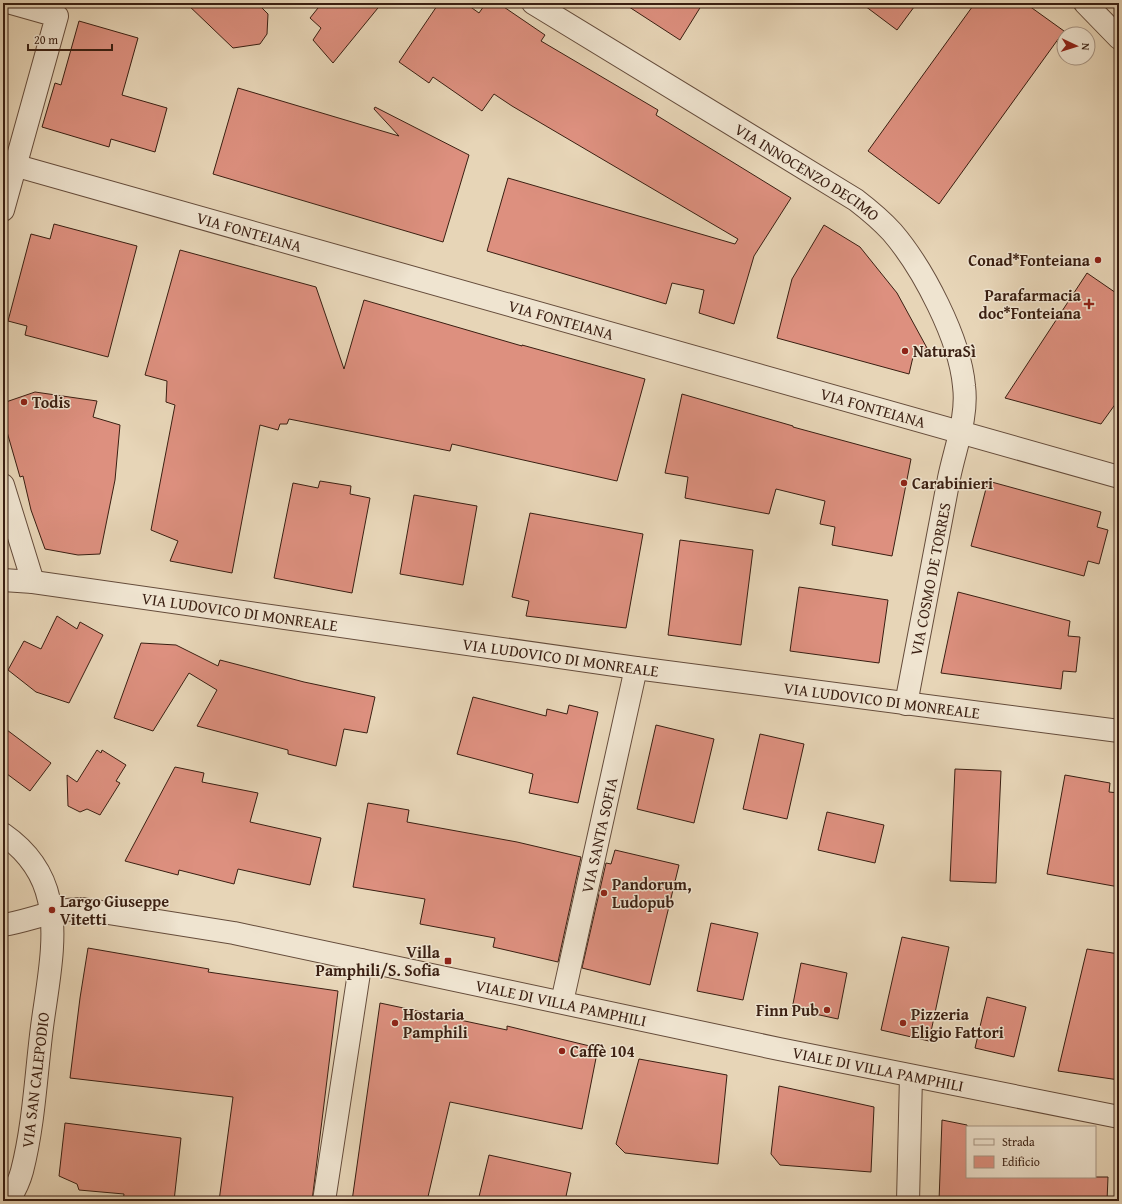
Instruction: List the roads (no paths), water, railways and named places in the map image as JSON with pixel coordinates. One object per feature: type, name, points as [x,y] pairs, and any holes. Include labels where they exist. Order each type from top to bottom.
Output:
[{"type":"street","points":[[3,210],[9,164],[59,9],[11,3]]},
{"type":"street","name":"VIA INNOCENZO DECIMO","points":[[534,3],[827,181],[878,217],[898,241],[918,270],[936,301],[948,330],[956,351],[964,387],[965,410],[960,432]]},
{"type":"street","points":[[1085,3],[1119,38]]},
{"type":"street","name":"VIA FONTEIANA","points":[[9,164],[1119,477]]},
{"type":"street","name":"VIA COSMO DE TORRES","points":[[906,704],[951,467],[960,432]]},
{"type":"street","points":[[3,485],[33,582]]},
{"type":"street","name":"VIA LUDOVICO DI MONREALE","points":[[3,580],[33,582],[636,668],[1119,731]]},
{"type":"street","name":"VIA SANTA SOFIA","points":[[562,1002],[636,668]]},
{"type":"street","points":[[6,836],[21,849],[38,871],[46,887],[52,913]]},
{"type":"street","name":"VIALE DI VILLA PAMPHILI","points":[[3,925],[28,921],[52,913],[75,909],[118,914],[234,933],[911,1076],[1119,1117]]},
{"type":"street","name":"VIA SAN CALEPODIO","points":[[8,1201],[22,1172],[29,1136],[51,955],[52,913]]},
{"type":"street","points":[[324,1201],[361,960]]},
{"type":"street","points":[[908,1201],[911,1076]]},
{"type":"place","name":"Conad*Fonteiana","points":[[1098,260]]},
{"type":"place","name":"Parafarmacia doc*Fonteiana","points":[[1089,304]]},
{"type":"place","name":"NaturaSì","points":[[905,351]]},
{"type":"place","name":"Todis","points":[[24,402]]},
{"type":"place","name":"Carabinieri","points":[[904,483]]},
{"type":"place","name":"Pandorum, Ludopub","points":[[604,893]]},
{"type":"place","name":"Largo Giuseppe Vitetti","points":[[52,910]]},
{"type":"place","name":"Villa Pamphili/S. Sofia","points":[[448,961]]},
{"type":"place","name":"Finn Pub","points":[[827,1010]]},
{"type":"place","name":"Hostaria Pamphili","points":[[395,1023]]},
{"type":"place","name":"Pizzeria Eligio Fattori","points":[[903,1023]]},
{"type":"place","name":"Caffè 104","points":[[562,1051]]}]
